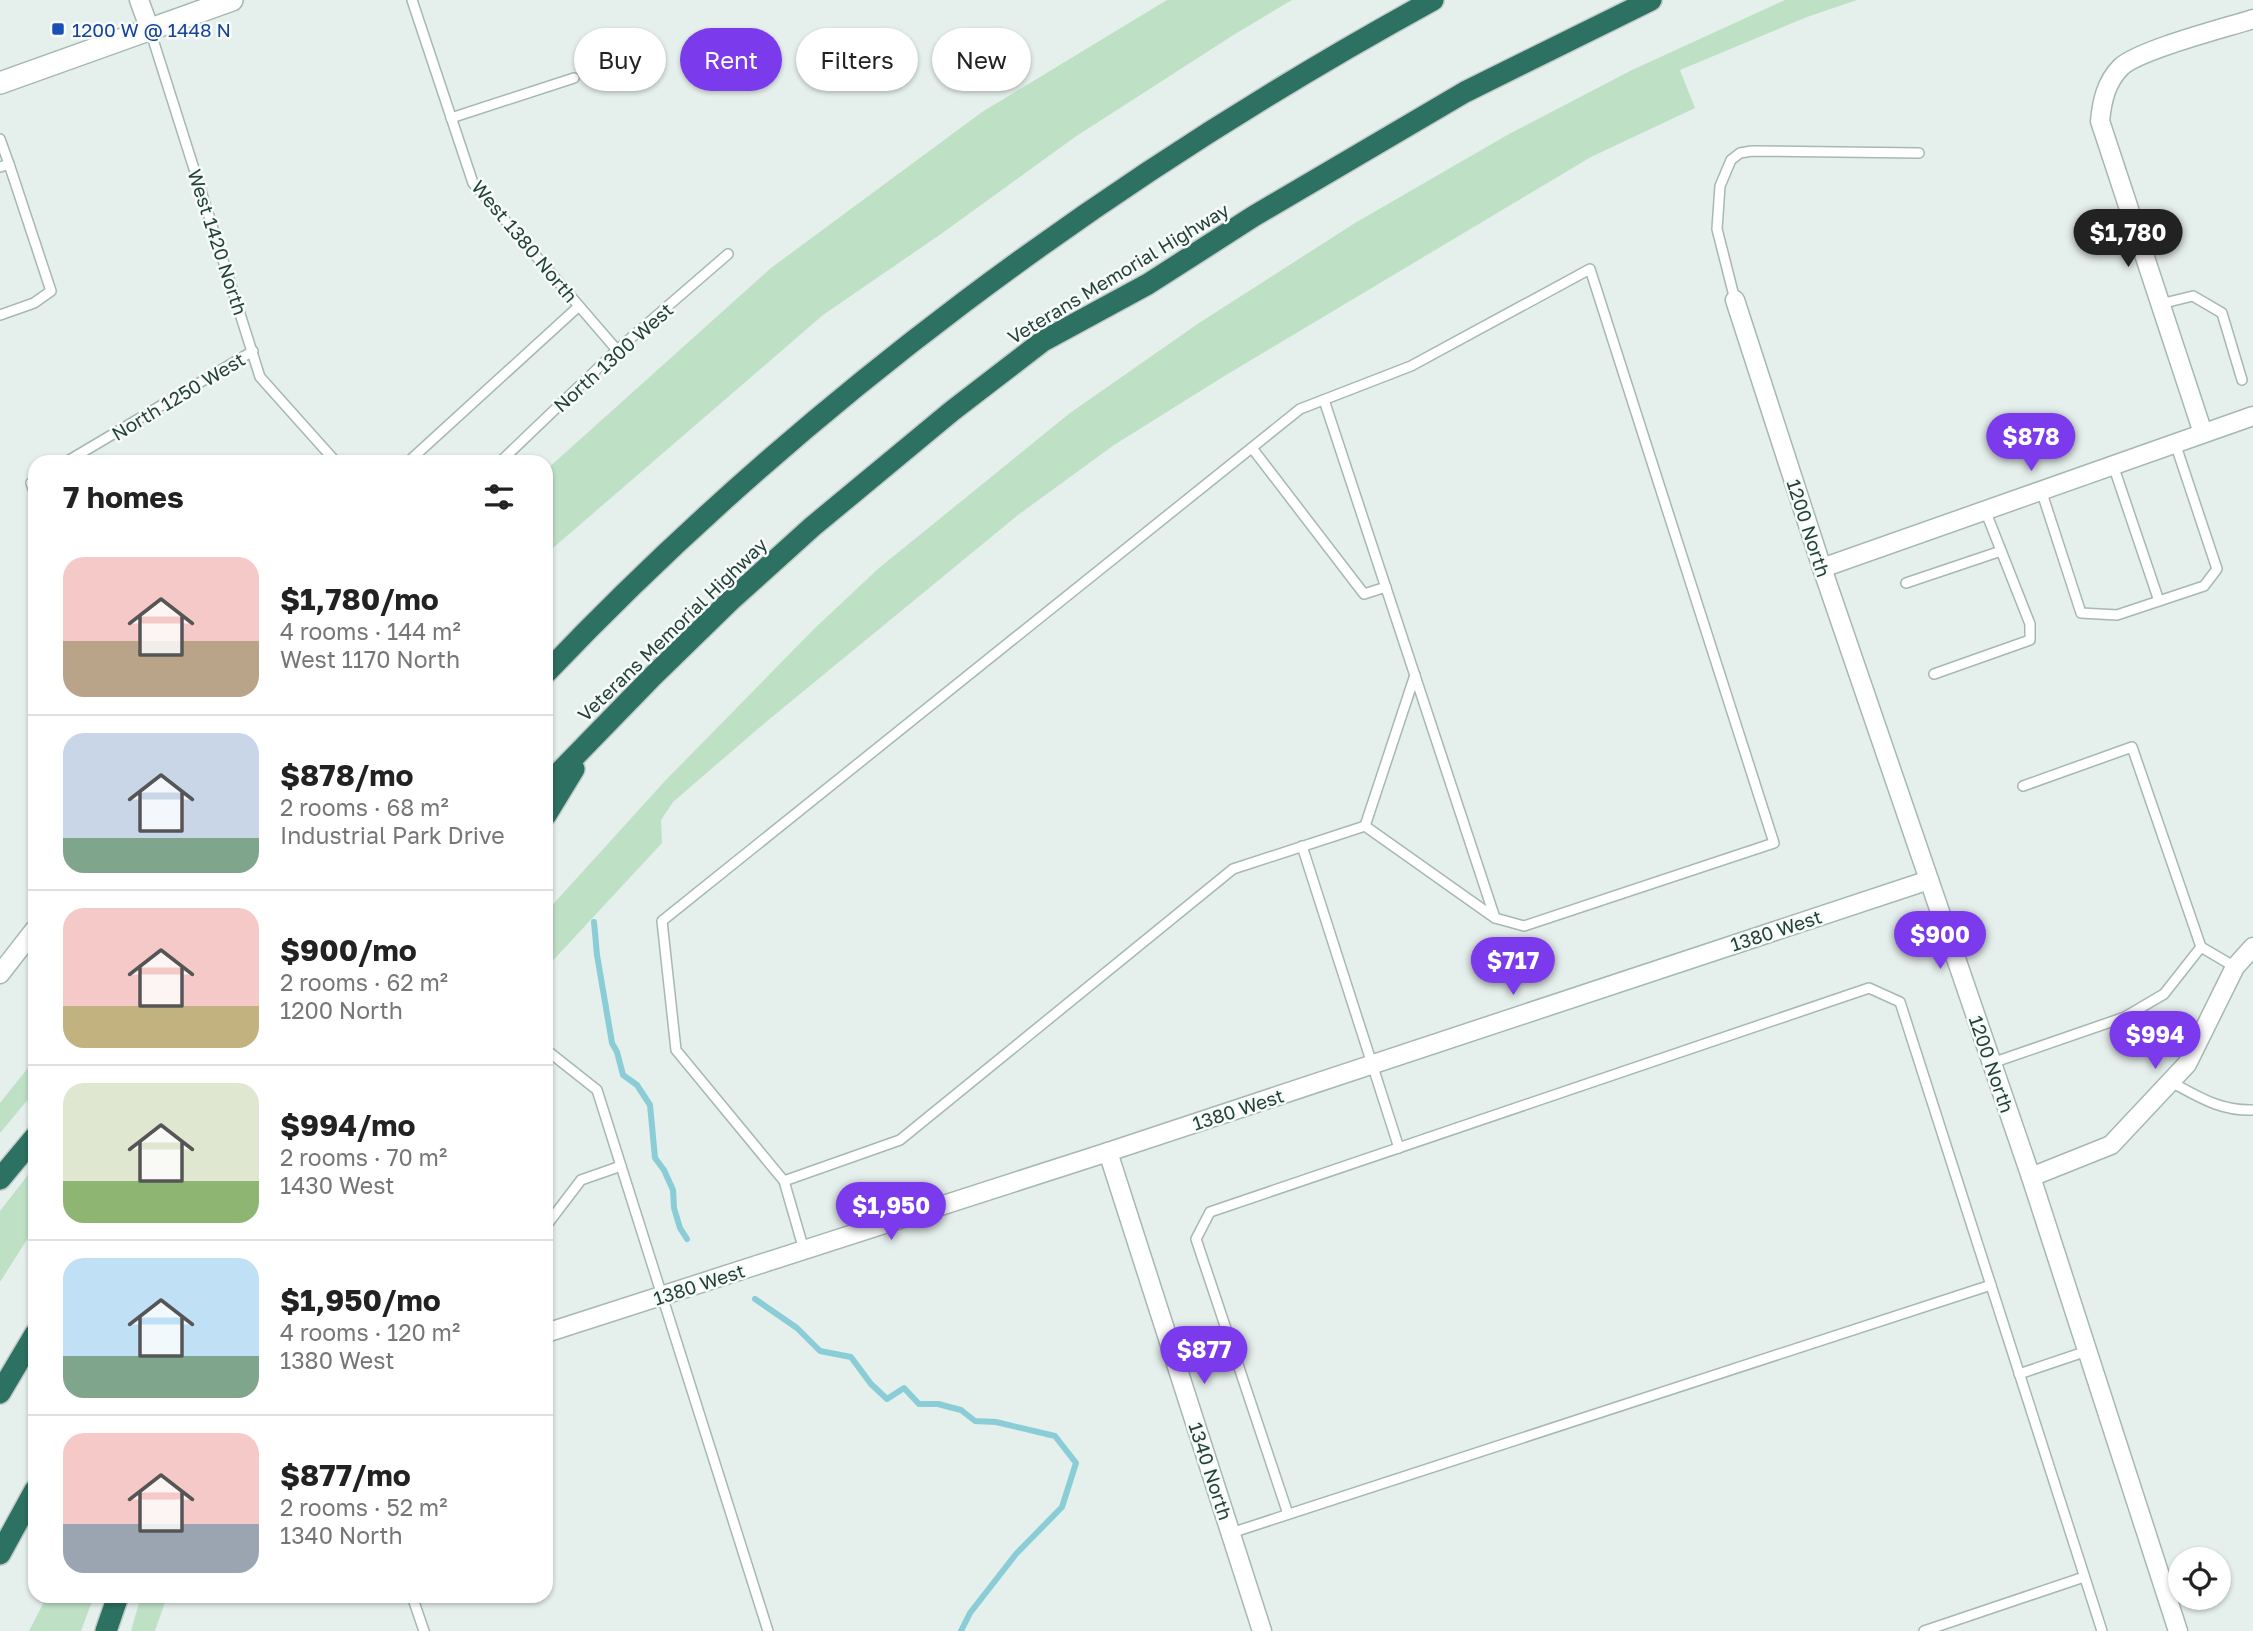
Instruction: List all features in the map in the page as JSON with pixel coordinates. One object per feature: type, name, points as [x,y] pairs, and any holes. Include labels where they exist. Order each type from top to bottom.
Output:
[{"type":"highway","points":[[553,665],[669,551],[813,422],[979,291],[1101,203],[1175,154],[1285,85],[1433,0]]},
{"type":"highway","name":"Veterans Memorial Highway","points":[[553,779],[731,600],[812,527],[932,427],[1043,341],[1148,284],[1254,216],[1465,92],[1651,0]]},
{"type":"highway","points":[[553,803],[600,729]]},
{"type":"highway","points":[[0,1179],[28,1145]]},
{"type":"highway","points":[[0,1393],[28,1346]]},
{"type":"highway","points":[[0,1554],[28,1503]]},
{"type":"highway","points":[[106,1631],[116,1603]]},
{"type":"street","name":"West 1420 North","points":[[139,0],[150,30]]},
{"type":"street","points":[[0,83],[232,0]]},
{"type":"street","points":[[2203,433],[2100,121],[2102,99],[2122,66],[2146,54],[2253,19]]},
{"type":"street","name":"1200 North","points":[[1735,300],[1822,568],[2031,1177],[2178,1631]]},
{"type":"street","points":[[1822,568],[2253,416]]},
{"type":"street","name":"1380 West","points":[[553,1332],[1108,1152],[1929,880]]},
{"type":"street","points":[[2,966],[28,937]]},
{"type":"street","points":[[2031,1177],[2111,1144],[2171,1082],[2187,1064],[2235,967],[2253,947]]},
{"type":"street","name":"1340 North","points":[[1108,1152],[1262,1631]]},
{"type":"lane","name":"West 1380 North","points":[[412,0],[473,183],[617,351]]},
{"type":"lane","name":"West 1420 North","points":[[150,30],[260,377],[330,455]]},
{"type":"lane","points":[[451,118],[574,78]]},
{"type":"lane","points":[[0,139],[4,166],[51,291],[34,303],[0,315]]},
{"type":"lane","points":[[1735,300],[1717,229],[1720,186],[1731,160],[1740,153],[1752,151],[1919,153]]},
{"type":"lane","name":"North 1300 West","points":[[507,455],[617,351],[728,254]]},
{"type":"lane","points":[[804,1250],[784,1181],[676,1050],[662,920],[1300,409],[1411,366],[1590,269],[1774,843],[1524,926],[1495,918],[1365,826]]},
{"type":"lane","points":[[2160,304],[2193,296],[2222,313],[2242,380]]},
{"type":"lane","points":[[416,455],[579,306]]},
{"type":"lane","name":"North 1250 West","points":[[78,455],[253,351]]},
{"type":"lane","points":[[1324,400],[1495,918]]},
{"type":"lane","points":[[2041,490],[2081,613],[2117,615],[2204,586],[2217,569],[2175,443]]},
{"type":"lane","points":[[1252,448],[1364,594],[1386,587]]},
{"type":"lane","points":[[2113,465],[2159,601]]},
{"type":"lane","points":[[1934,674],[2029,640],[2030,624],[1985,510]]},
{"type":"lane","points":[[1906,583],[2001,551]]},
{"type":"lane","points":[[1365,826],[1415,675]]},
{"type":"lane","points":[[2023,786],[2132,747],[2201,947],[2235,967]]},
{"type":"lane","points":[[784,1181],[900,1140],[1233,869],[1365,826]]},
{"type":"lane","points":[[1302,846],[1399,1148]]},
{"type":"lane","points":[[1992,1063],[2125,1017],[2164,994],[2201,947]]},
{"type":"lane","points":[[1288,1514],[1196,1239],[1210,1212],[1868,988],[1900,1002],[2102,1631]]},
{"type":"lane","points":[[553,1054],[597,1090],[768,1631]]},
{"type":"lane","points":[[2171,1082],[2208,1102],[2235,1111],[2253,1110]]},
{"type":"lane","points":[[553,1217],[581,1180],[621,1166]]},
{"type":"lane","points":[[1231,1533],[1991,1285]]},
{"type":"lane","points":[[2019,1374],[2087,1351]]},
{"type":"lane","points":[[1924,1631],[2084,1577]]},
{"type":"lane","points":[[414,1603],[424,1631]]},
{"type":"green space","points":[[1167,0],[1292,0],[1075,137],[823,315],[553,548],[553,464],[771,268],[982,112],[1017,91],[1031,91],[1031,82]]},
{"type":"green space","points":[[1785,0],[1857,0],[1807,17],[1680,70],[1695,108],[1591,157],[1226,375],[1114,445],[1018,515],[673,802],[661,820],[662,843],[553,960],[553,904],[664,782],[815,628],[879,568],[1070,413],[1199,323],[1355,223],[1509,134],[1632,70]]},
{"type":"green space","points":[[28,1068],[28,1099],[0,1133],[0,1103]]},
{"type":"green space","points":[[28,1175],[28,1238],[0,1282],[0,1211]]},
{"type":"green space","points":[[43,1603],[91,1603],[81,1631],[29,1631]]},
{"type":"green space","points":[[139,1603],[165,1603],[155,1631],[131,1631]]},
{"type":"waterway","points":[[594,922],[612,1043],[623,1075],[637,1085],[650,1105],[655,1158],[673,1190],[674,1208],[680,1228],[687,1239]]},
{"type":"waterway","points":[[755,1299],[797,1328],[820,1351],[851,1357],[871,1384],[887,1399],[904,1388],[919,1404],[938,1404],[961,1410],[975,1421],[996,1422],[1055,1436],[1076,1463],[1062,1507],[1016,1554],[970,1613],[961,1631]]},
{"type":"place","name":"1200 W @ 1448 N","points":[[58,29]]}]
